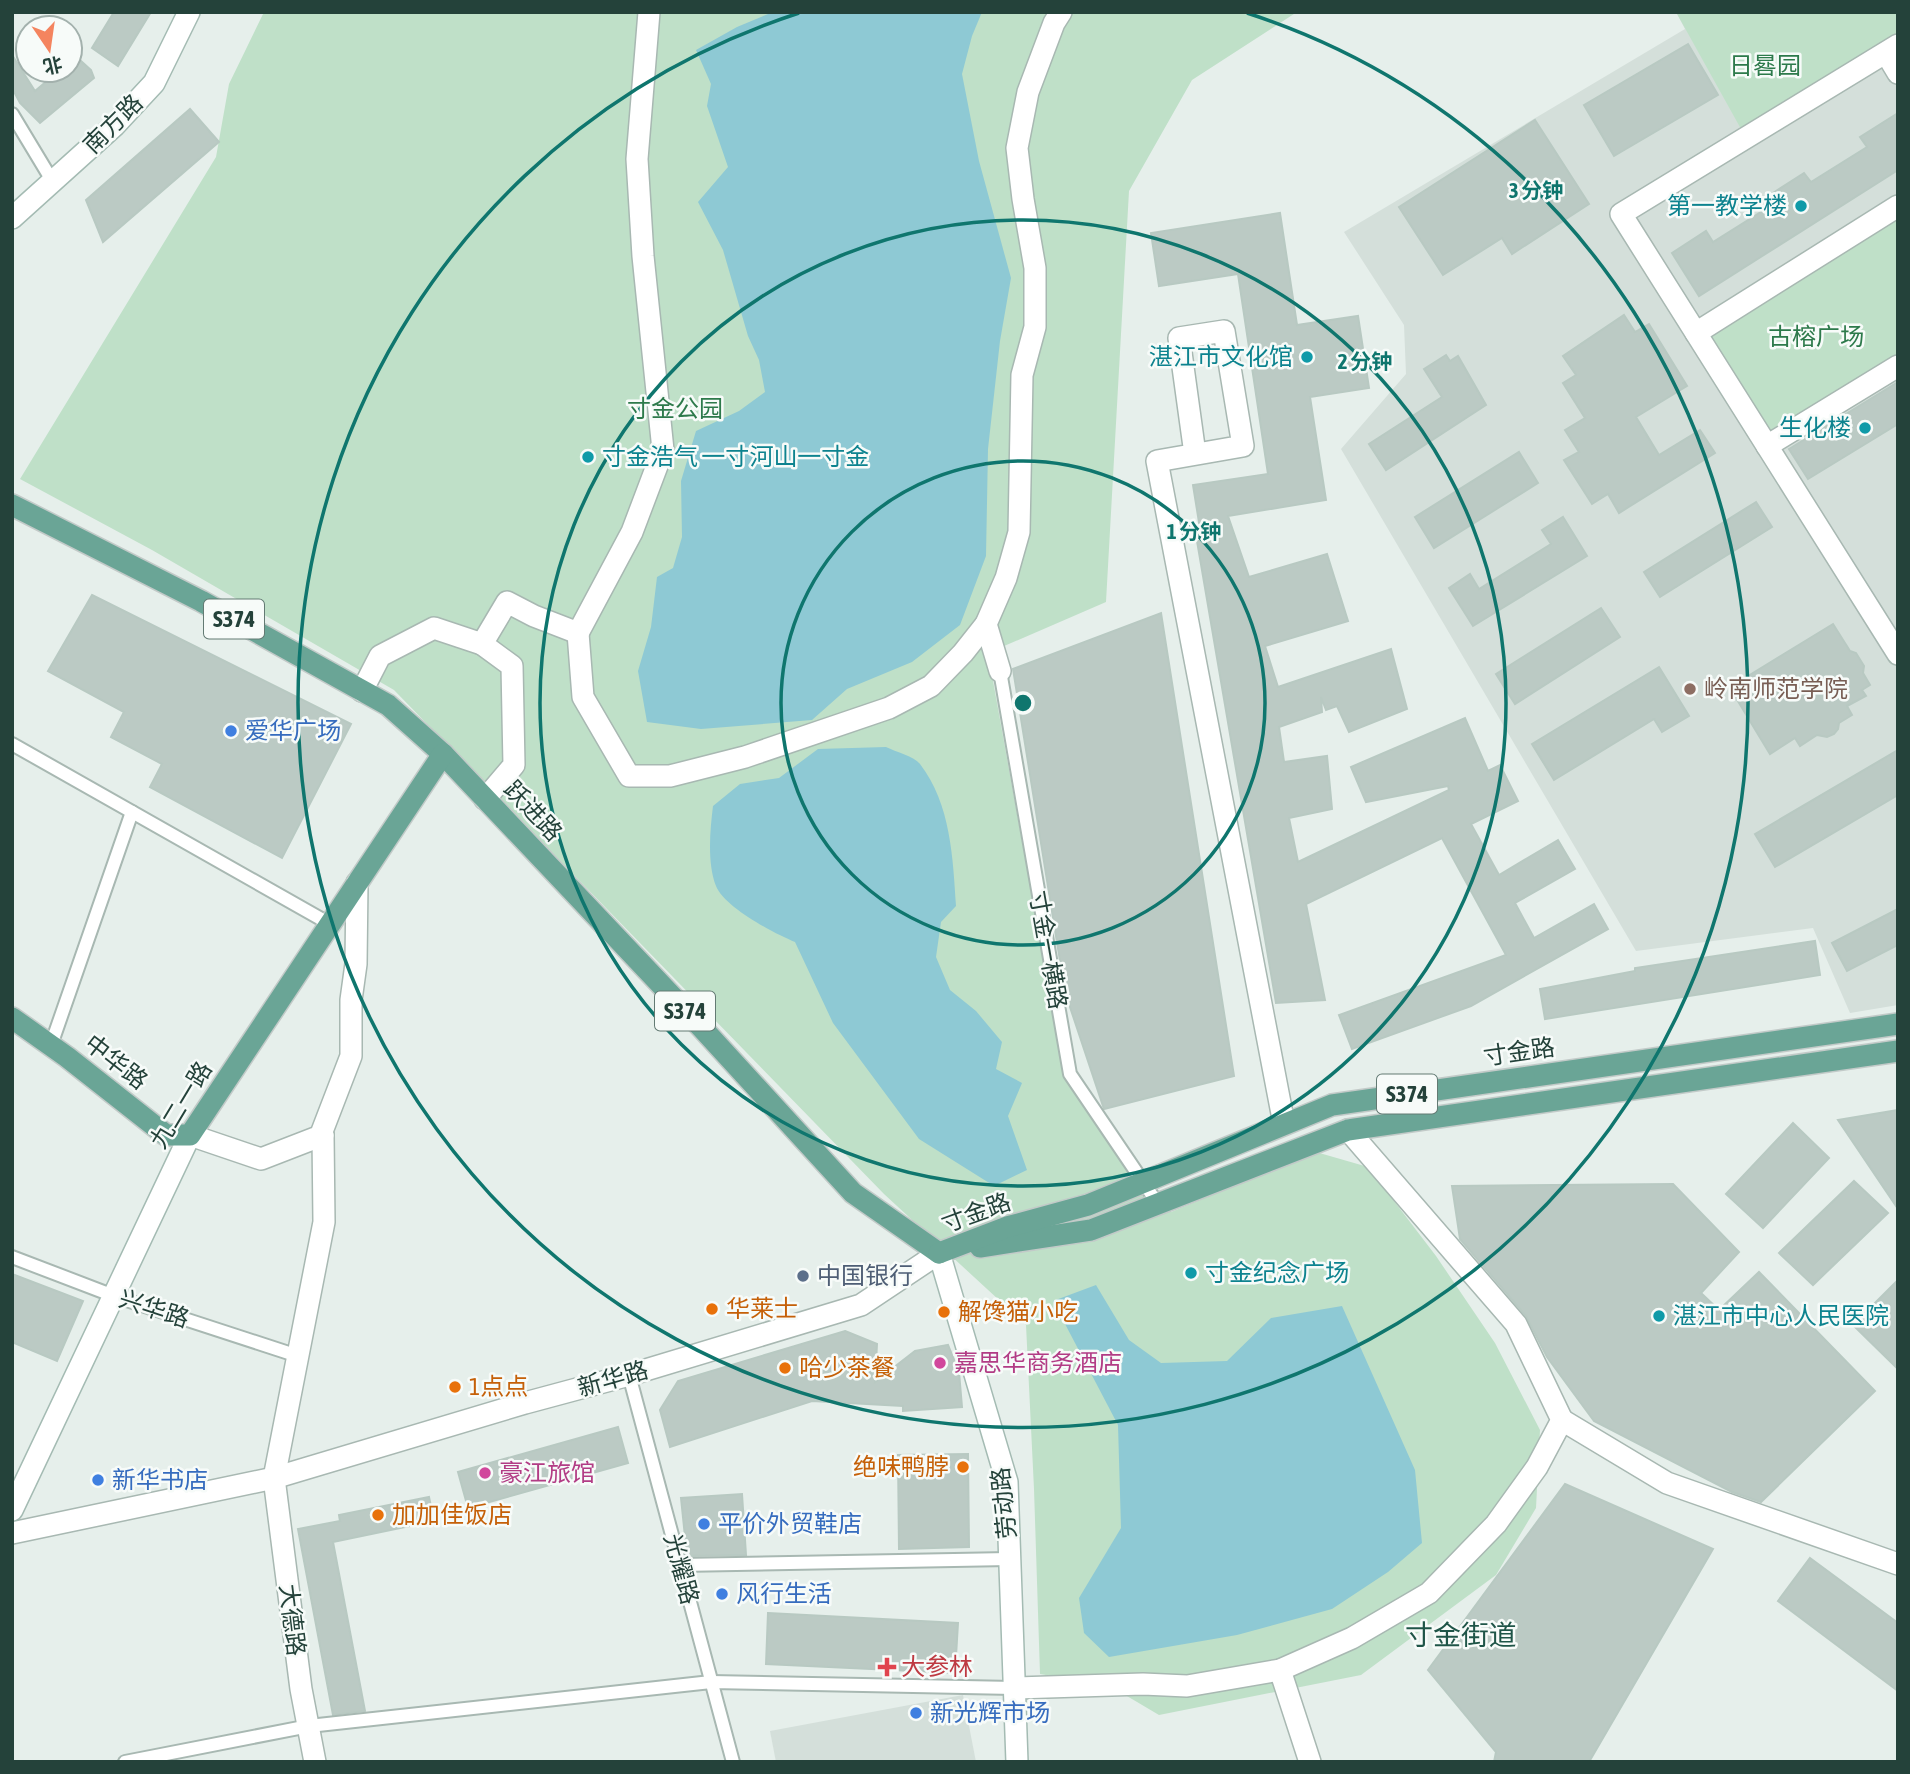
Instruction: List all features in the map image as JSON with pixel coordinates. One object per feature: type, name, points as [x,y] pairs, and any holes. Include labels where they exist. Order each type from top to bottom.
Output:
[{"type":"main road","name":"跃进路","points":[[12,505],[201,601],[388,705],[443,754],[702,1028],[853,1193],[939,1253]]},
{"type":"main road","name":"九二一路","points":[[190,1135],[443,754]]},
{"type":"main road","name":"中华路","points":[[12,1018],[166,1135],[190,1135]]},
{"type":"main road","name":"寸金路","points":[[939,1253],[1007,1227],[1088,1205],[1332,1105],[1898,1024]]},
{"type":"main road","name":"寸金路","points":[[939,1253],[1091,1230],[1348,1130],[1898,1051]]},
{"type":"street","name":"南方路","points":[[12,218],[114,126],[154,83],[188,12]]},
{"type":"street","points":[[649,12],[637,159],[643,256],[663,450],[632,533],[578,634],[583,697],[629,776],[670,776],[745,757],[889,708],[931,686],[986,624],[1006,578],[1019,532],[1022,375],[1035,327],[1035,268],[1017,148],[1028,92],[1054,23],[1062,12]]},
{"type":"street","points":[[1898,73],[1892,49],[1621,214],[1898,654]]},
{"type":"street","points":[[1696,333],[1898,206]]},
{"type":"street","points":[[1195,454],[1179,338],[1224,331],[1243,446],[1157,461],[1284,1125]]},
{"type":"street","points":[[1767,446],[1898,366]]},
{"type":"street","points":[[482,644],[507,602],[578,634]]},
{"type":"street","points":[[986,624],[1000,671]]},
{"type":"street","points":[[362,691],[380,656],[434,628],[482,644],[512,666],[514,765],[485,799]]},
{"type":"street","name":"大德路","points":[[315,1762],[301,1689],[274,1478],[324,1222],[321,1133],[351,1056],[357,883]]},
{"type":"street","points":[[1348,1130],[1516,1324],[1562,1420],[1667,1483],[1898,1564]]},
{"type":"street","points":[[190,1135],[261,1159],[323,1135]]},
{"type":"street","name":"九二一路","points":[[12,1510],[190,1135]]},
{"type":"street","name":"新华路","points":[[12,1533],[274,1478],[525,1403],[629,1376],[861,1305],[939,1253]]},
{"type":"street","name":"劳动路","points":[[939,1253],[1007,1482],[1017,1762]]},
{"type":"street","points":[[1014,1688],[1143,1684],[1187,1686],[1280,1670],[1352,1638],[1429,1592],[1496,1524],[1537,1467],[1562,1420]]},
{"type":"street","points":[[1280,1670],[1310,1762]]},
{"type":"lane","points":[[12,114],[53,181]]},
{"type":"lane","name":"寸金一横路","points":[[1000,671],[1070,1074],[1158,1205]]},
{"type":"lane","points":[[12,744],[330,924]]},
{"type":"lane","points":[[51,1045],[132,812]]},
{"type":"lane","name":"兴华路","points":[[12,1257],[114,1296],[298,1356]]},
{"type":"lane","name":"光耀路","points":[[629,1376],[733,1762]]},
{"type":"lane","points":[[680,1565],[1009,1559]]},
{"type":"lane","points":[[125,1762],[179,1756],[309,1726],[711,1682],[1014,1688]]},
{"type":"shaded area","name":"岭南师范学院","points":[[1676,12],[1898,12],[1898,1005],[1850,1013],[1813,928],[1636,951],[1341,449],[1406,374],[1404,325],[1344,232],[1685,29]]},
{"type":"shaded area","name":"新光辉市场","points":[[963,1695],[976,1762],[776,1762],[770,1731]]},
{"type":"green space","name":"寸金公园","points":[[264,12],[1297,12],[1192,80],[1129,191],[1106,602],[988,653],[1064,1074],[1171,1212],[1316,1152],[1368,1167],[1436,1256],[1495,1343],[1540,1430],[1536,1508],[1496,1575],[1361,1675],[1159,1715],[1110,1686],[1040,1674],[1026,1325],[884,1194],[394,690],[152,550],[20,479],[216,157],[229,84]]},
{"type":"green space","name":"日晷园","points":[[1676,12],[1898,12],[1898,73],[1886,53],[1746,138]]},
{"type":"green space","name":"古榕广场","points":[[1898,206],[1898,366],[1767,446],[1696,333]]},
{"type":"water","points":[[773,12],[982,12],[972,36],[962,74],[979,161],[1011,278],[1000,341],[988,449],[986,556],[960,625],[912,662],[847,689],[812,720],[701,729],[647,722],[638,671],[651,627],[657,577],[673,568],[682,537],[681,481],[696,431],[739,411],[765,392],[759,360],[748,336],[723,250],[698,202],[728,167],[707,106],[711,84],[696,50],[737,27]]},
{"type":"water","points":[[886,747],[909,756],[920,764],[938,796],[944,814],[951,851],[956,906],[941,922],[936,957],[950,990],[976,1011],[1002,1042],[996,1069],[1022,1083],[1008,1116],[1027,1170],[994,1186],[919,1139],[833,1023],[795,942],[739,911],[721,894],[713,877],[710,846],[713,806],[740,784],[779,778],[818,749]]},
{"type":"water","points":[[1096,1285],[1129,1340],[1161,1363],[1227,1361],[1271,1318],[1342,1306],[1415,1470],[1422,1543],[1388,1572],[1332,1609],[1237,1635],[1109,1657],[1084,1633],[1079,1598],[1121,1528],[1118,1425],[1053,1301]]},
{"type":"building","points":[[114,12],[151,12],[118,66],[92,48]]},
{"type":"building","points":[[1688,44],[1718,95],[1614,156],[1584,105]]},
{"type":"building","points":[[12,55],[14,84],[31,84],[35,91],[43,84],[84,84],[84,64],[91,70],[94,78],[40,123],[20,103],[12,88]]},
{"type":"building","points":[[190,109],[219,142],[103,242],[86,200]]},
{"type":"building","name":"第一教学楼","points":[[1898,113],[1898,170],[1699,296],[1672,253],[1706,231],[1713,242],[1764,210],[1759,202],[1804,173],[1811,182],[1867,147],[1860,137]]},
{"type":"building","points":[[1535,120],[1589,204],[1512,254],[1502,238],[1443,275],[1399,207]]},
{"type":"building","points":[[1280,213],[1297,325],[1358,316],[1369,388],[1310,397],[1326,500],[1228,516],[1249,577],[1327,554],[1348,621],[1265,646],[1278,687],[1391,649],[1407,709],[1349,732],[1337,706],[1326,710],[1321,697],[1322,712],[1279,727],[1284,762],[1327,756],[1332,809],[1289,818],[1298,862],[1449,790],[1448,786],[1366,802],[1351,767],[1465,718],[1488,771],[1500,765],[1518,801],[1471,824],[1499,875],[1558,840],[1575,869],[1515,903],[1534,938],[1594,904],[1608,929],[1471,1006],[1352,1049],[1339,1015],[1506,955],[1442,838],[1306,904],[1325,1000],[1276,1003],[1197,541],[1202,541],[1193,485],[1268,474],[1238,274],[1159,286],[1151,233]]},
{"type":"building","points":[[1624,315],[1635,332],[1649,324],[1687,386],[1636,417],[1659,455],[1700,430],[1715,453],[1619,513],[1608,494],[1592,504],[1564,460],[1579,452],[1565,430],[1585,418],[1563,383],[1576,375],[1563,356]]},
{"type":"building","points":[[1446,355],[1450,361],[1458,356],[1486,405],[1386,470],[1369,444],[1442,397],[1424,369]]},
{"type":"building","name":"生化楼","points":[[1898,382],[1898,424],[1808,479],[1789,449]]},
{"type":"building","points":[[1519,452],[1538,483],[1434,548],[1415,517]]},
{"type":"building","points":[[1756,502],[1772,527],[1660,597],[1644,572]]},
{"type":"building","points":[[1563,517],[1587,556],[1473,626],[1449,588],[1470,574],[1479,589],[1551,544],[1542,530]]},
{"type":"building","name":"爱华广场","points":[[92,595],[351,724],[282,858],[150,787],[162,764],[111,737],[124,712],[48,671]]},
{"type":"building","points":[[1601,608],[1620,637],[1515,704],[1496,674]]},
{"type":"building","points":[[1161,613],[1234,1076],[1104,1109],[1065,992],[1013,669]]},
{"type":"building","points":[[1833,624],[1850,651],[1856,653],[1864,666],[1863,673],[1870,685],[1862,690],[1866,696],[1847,706],[1852,715],[1839,723],[1834,734],[1827,737],[1817,735],[1800,746],[1795,738],[1770,754],[1736,698],[1742,695],[1735,684]]},
{"type":"building","points":[[1659,667],[1689,716],[1662,732],[1654,719],[1554,780],[1532,744]]},
{"type":"building","points":[[1898,750],[1898,795],[1775,867],[1755,834]]},
{"type":"building","points":[[1898,909],[1898,945],[1847,971],[1832,943]]},
{"type":"building","points":[[1815,941],[1820,975],[1545,1019],[1540,989],[1635,971],[1635,968]]},
{"type":"building","points":[[1898,1110],[1898,1209],[1838,1120]]},
{"type":"building","points":[[1793,1123],[1829,1158],[1763,1228],[1726,1194]]},
{"type":"building","points":[[1854,1181],[1888,1213],[1813,1285],[1779,1253]]},
{"type":"building","name":"湛江市中心人民医院","points":[[1673,1184],[1739,1252],[1701,1293],[1719,1310],[1759,1272],[1875,1391],[1761,1502],[1732,1492],[1594,1421],[1547,1357],[1526,1316],[1460,1239],[1452,1186]]},
{"type":"building","points":[[12,1274],[83,1301],[57,1361],[12,1342]]},
{"type":"building","points":[[1898,1280],[1898,1369],[1853,1325]]},
{"type":"building","points":[[845,1331],[877,1344],[875,1382],[915,1351],[948,1345],[959,1372],[962,1407],[903,1411],[903,1406],[812,1401],[670,1447],[660,1410],[678,1381]]},
{"type":"building","points":[[618,1427],[628,1463],[468,1508],[458,1472]]},
{"type":"building","points":[[968,1454],[969,1547],[899,1549],[898,1455]]},
{"type":"building","points":[[1565,1484],[1713,1549],[1589,1762],[1494,1762],[1496,1752],[1428,1670]]},
{"type":"building","points":[[742,1494],[746,1555],[687,1556],[681,1498]]},
{"type":"building","points":[[429,1497],[434,1521],[333,1542],[365,1711],[333,1715],[298,1529],[340,1521],[339,1515]]},
{"type":"building","points":[[1810,1558],[1898,1623],[1898,1691],[1778,1601]]},
{"type":"building","points":[[768,1613],[958,1623],[955,1673],[766,1664]]},
{"type":"place","name":"第一教学楼","points":[[1801,206]]},
{"type":"place","name":"湛江市文化馆","points":[[1307,357]]},
{"type":"place","name":"生化楼","points":[[1865,428]]},
{"type":"place","name":"寸金浩气 一寸河山一寸金","points":[[588,457]]},
{"type":"place","name":"岭南师范学院","points":[[1690,689]]},
{"type":"place","name":"爱华广场","points":[[231,731]]},
{"type":"place","name":"寸金纪念广场","points":[[1191,1273]]},
{"type":"place","name":"中国银行","points":[[803,1276]]},
{"type":"place","name":"华莱士","points":[[712,1309]]},
{"type":"place","name":"解馋猫小吃","points":[[944,1312]]},
{"type":"place","name":"湛江市中心人民医院","points":[[1659,1316]]},
{"type":"place","name":"嘉思华商务酒店","points":[[940,1363]]},
{"type":"place","name":"哈少茶餐","points":[[785,1368]]},
{"type":"place","name":"1点点","points":[[455,1387]]},
{"type":"place","name":"绝味鸭脖","points":[[963,1467]]},
{"type":"place","name":"豪江旅馆","points":[[485,1473]]},
{"type":"place","name":"新华书店","points":[[98,1480]]},
{"type":"place","name":"加加佳饭店","points":[[378,1515]]},
{"type":"place","name":"平价外贸鞋店","points":[[704,1524]]},
{"type":"place","name":"风行生活","points":[[722,1594]]},
{"type":"place","name":"大参林","points":[[887,1667]]},
{"type":"place","name":"新光辉市场","points":[[916,1713]]},
{"type":"district","name":"寸金街道","points":[[1461,1635]]}]
